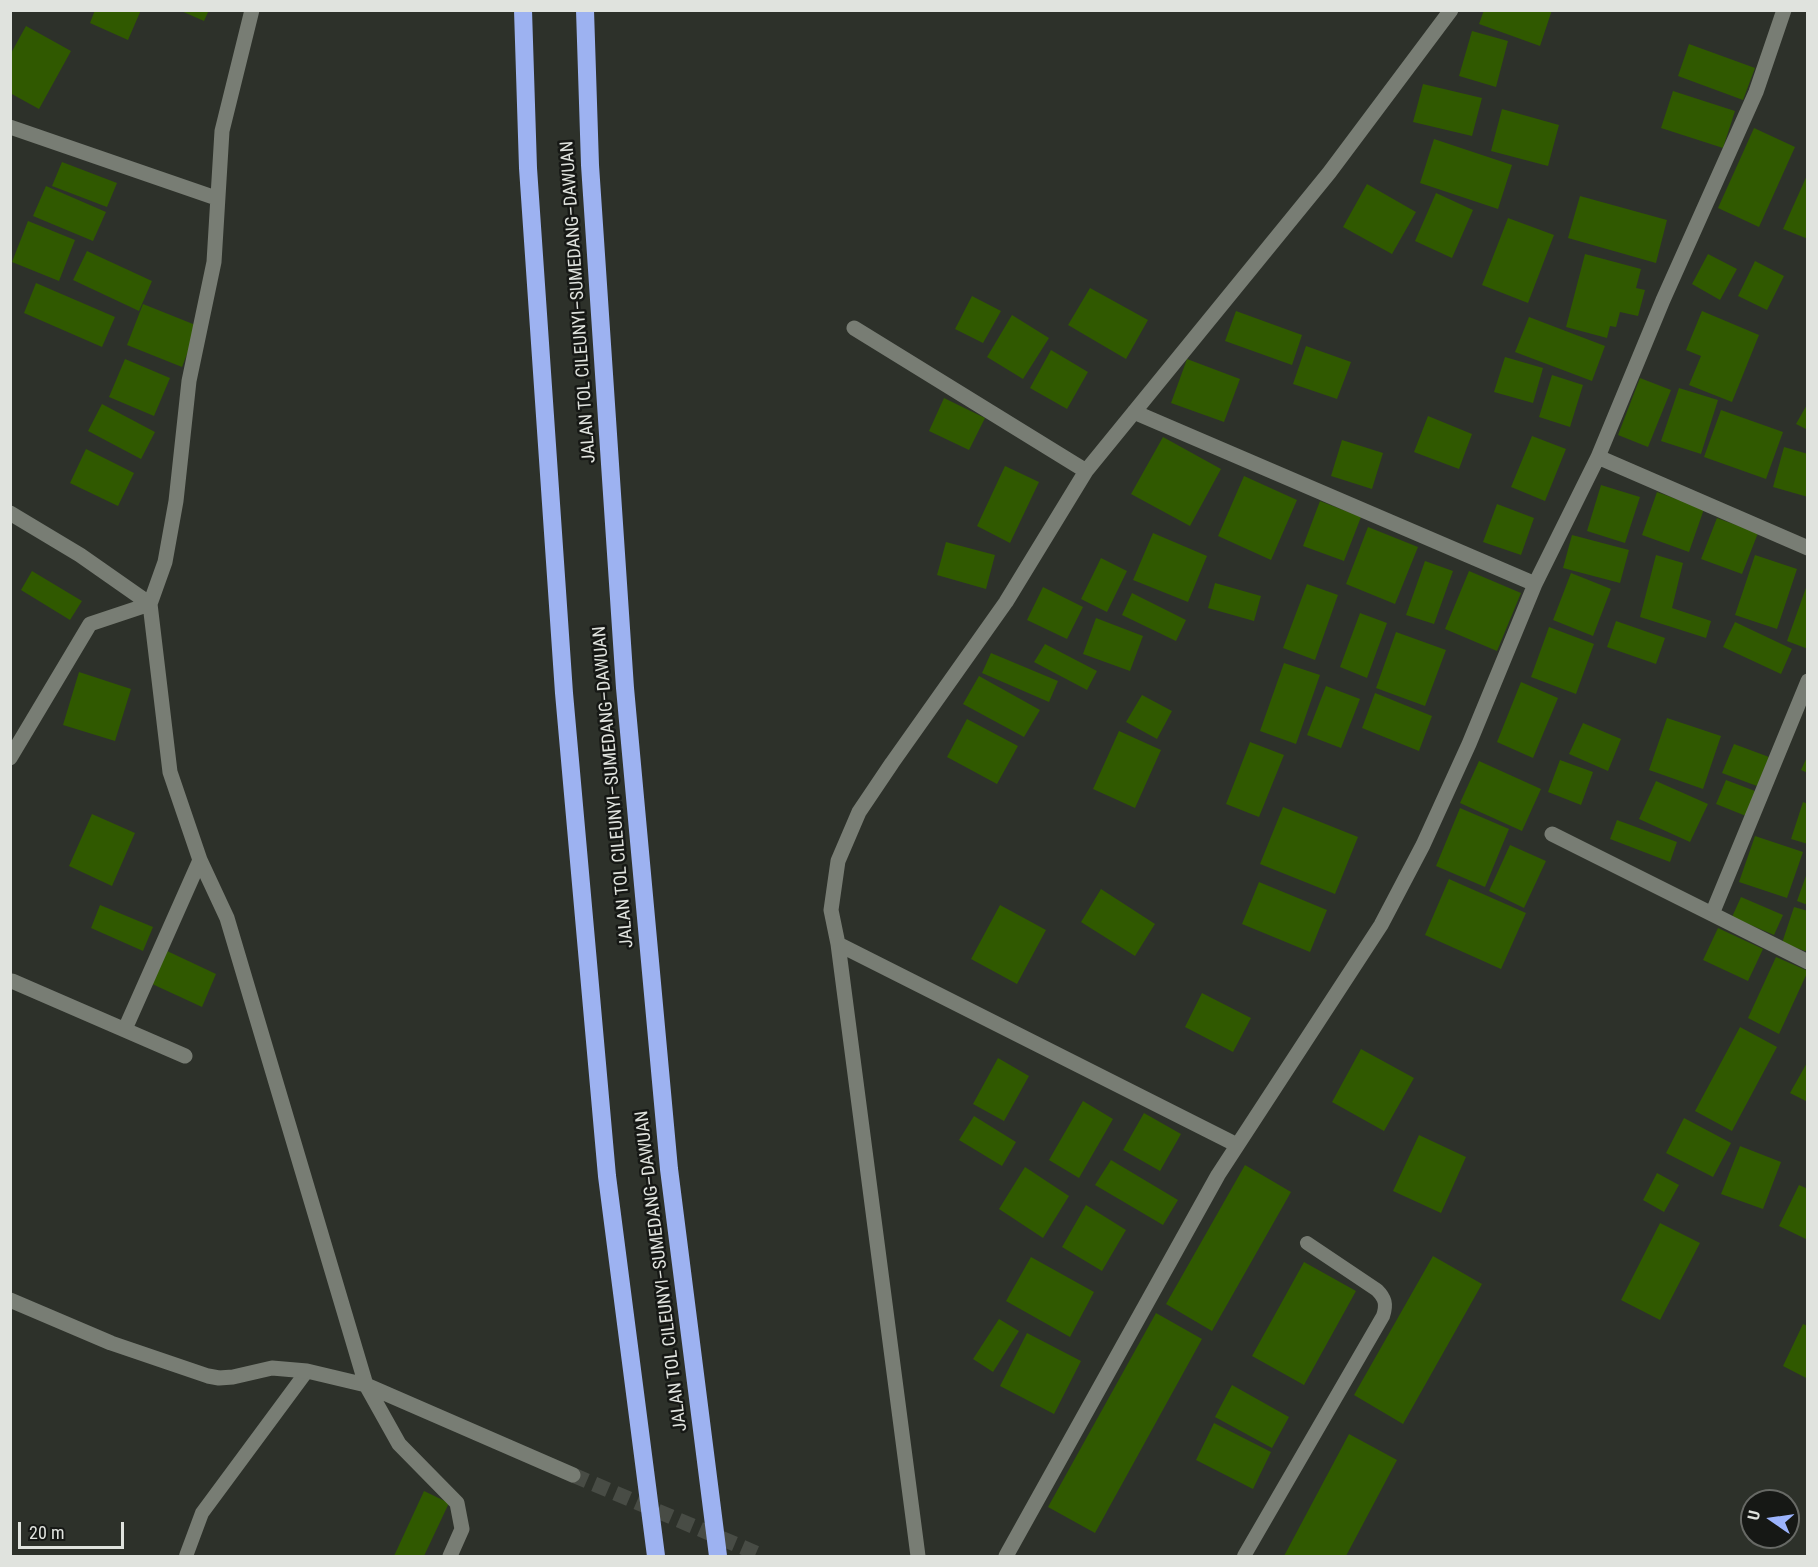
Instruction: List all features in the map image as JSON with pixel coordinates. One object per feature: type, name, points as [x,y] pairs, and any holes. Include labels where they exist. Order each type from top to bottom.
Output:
[{"type":"highway","points":[[523,10],[528,168],[564,693],[607,1176],[656,1557]]},
{"type":"highway","name":"JALAN TOL CILEUNYI–SUMEDANG–DAWUAN","points":[[585,10],[590,165],[625,688],[669,1169],[718,1557]]},
{"type":"street","points":[[252,10],[222,130],[216,198],[214,262],[189,381],[176,501],[165,562],[150,604],[170,772],[200,860],[227,918],[366,1384],[399,1444],[457,1503],[462,1529],[450,1557]]},
{"type":"street","points":[[918,1557],[838,944],[831,910],[838,861],[859,812],[1006,602],[1086,471],[1329,174],[1451,10]]},
{"type":"street","points":[[1006,1557],[1218,1175],[1381,925],[1424,845],[1535,584],[1598,457],[1664,300],[1756,92],[1784,10]]},
{"type":"street","points":[[10,127],[216,198]]},
{"type":"street","points":[[854,328],[1086,471]]},
{"type":"street","points":[[1134,412],[1535,584]]},
{"type":"street","points":[[1598,457],[1808,548]]},
{"type":"street","points":[[10,513],[80,555],[150,604]]},
{"type":"street","points":[[10,758],[90,624],[150,604]]},
{"type":"street","points":[[1712,914],[1808,681]]},
{"type":"street","points":[[1551,834],[1808,962]]},
{"type":"street","points":[[125,1029],[200,860]]},
{"type":"street","points":[[838,944],[1237,1146]]},
{"type":"street","points":[[12,981],[185,1056]]},
{"type":"street","points":[[10,1300],[111,1343],[208,1376],[233,1377],[272,1368],[307,1371],[366,1384],[573,1475]]},
{"type":"lane","points":[[1244,1557],[1383,1316],[1386,1307],[1384,1297],[1377,1290],[1307,1243]]},
{"type":"lane","points":[[186,1557],[202,1513],[307,1371]]},
{"type":"building","points":[[95,10],[141,10],[128,40],[90,23]]},
{"type":"building","points":[[179,10],[209,10],[204,21]]},
{"type":"building","points":[[1484,10],[1552,10],[1540,46],[1479,24]]},
{"type":"building","points":[[26,26],[71,51],[39,109],[10,93],[10,55]]},
{"type":"building","points":[[1472,31],[1508,41],[1496,87],[1459,76]]},
{"type":"building","points":[[1689,44],[1755,68],[1743,100],[1678,76]]},
{"type":"building","points":[[1423,84],[1482,98],[1472,136],[1413,122]]},
{"type":"building","points":[[1673,91],[1735,111],[1723,148],[1661,128]]},
{"type":"building","points":[[1502,109],[1559,125],[1548,166],[1491,151]]},
{"type":"building","points":[[1754,128],[1795,147],[1759,227],[1718,208]]},
{"type":"building","points":[[1434,139],[1512,165],[1498,209],[1420,183]]},
{"type":"building","points":[[62,162],[117,183],[107,207],[52,186]]},
{"type":"building","points":[[1808,173],[1808,239],[1783,229]]},
{"type":"building","points":[[1367,184],[1416,212],[1392,254],[1343,227]]},
{"type":"building","points":[[46,186],[106,212],[93,241],[33,216]]},
{"type":"building","points":[[1436,193],[1473,210],[1452,258],[1415,241]]},
{"type":"building","points":[[1580,196],[1667,220],[1656,263],[1568,238]]},
{"type":"building","points":[[1508,218],[1554,235],[1528,303],[1482,285]]},
{"type":"building","points":[[28,221],[75,240],[59,281],[12,262]]},
{"type":"building","points":[[87,251],[152,281],[139,311],[73,280]]},
{"type":"building","points":[[1585,254],[1641,269],[1636,288],[1645,290],[1638,316],[1620,312],[1616,327],[1610,326],[1607,338],[1566,327]]},
{"type":"building","points":[[1708,254],[1737,269],[1720,300],[1692,284]]},
{"type":"building","points":[[1755,261],[1784,276],[1767,310],[1738,296]]},
{"type":"building","points":[[36,283],[115,317],[102,347],[24,313]]},
{"type":"building","points":[[1090,288],[1148,320],[1126,359],[1068,325]]},
{"type":"building","points":[[972,296],[1001,311],[983,343],[955,329]]},
{"type":"building","points":[[143,304],[198,326],[182,367],[127,345]]},
{"type":"building","points":[[1236,311],[1302,335],[1292,365],[1225,341]]},
{"type":"building","points":[[1702,311],[1759,335],[1732,402],[1689,385],[1701,356],[1686,350]]},
{"type":"building","points":[[1012,315],[1049,338],[1023,379],[987,357]]},
{"type":"building","points":[[1529,317],[1605,346],[1592,381],[1515,352]]},
{"type":"building","points":[[1306,346],[1351,362],[1337,399],[1293,384]]},
{"type":"building","points":[[1051,350],[1088,372],[1067,409],[1030,388]]},
{"type":"building","points":[[1505,357],[1543,368],[1533,403],[1494,392]]},
{"type":"building","points":[[125,359],[170,378],[154,416],[109,397]]},
{"type":"building","points":[[1187,359],[1240,379],[1224,422],[1171,403]]},
{"type":"building","points":[[1552,375],[1583,385],[1570,427],[1539,417]]},
{"type":"building","points":[[1640,378],[1671,390],[1648,447],[1618,435]]},
{"type":"building","points":[[1679,388],[1718,400],[1701,454],[1661,441]]},
{"type":"building","points":[[944,398],[985,418],[969,450],[929,431]]},
{"type":"building","points":[[1808,403],[1808,430],[1796,424]]},
{"type":"building","points":[[102,404],[155,432],[141,459],[88,431]]},
{"type":"building","points":[[1721,410],[1783,432],[1766,479],[1704,457]]},
{"type":"building","points":[[1428,416],[1472,434],[1459,469],[1414,452]]},
{"type":"building","points":[[1532,436],[1566,449],[1545,501],[1511,487]]},
{"type":"building","points":[[1163,437],[1221,469],[1190,526],[1131,494]]},
{"type":"building","points":[[1342,440],[1383,453],[1372,489],[1331,476]]},
{"type":"building","points":[[1784,447],[1808,454],[1808,497],[1773,487]]},
{"type":"building","points":[[86,449],[134,473],[118,506],[70,483]]},
{"type":"building","points":[[1005,466],[1039,482],[1010,543],[977,526]]},
{"type":"building","points":[[1244,476],[1297,500],[1271,560],[1218,536]]},
{"type":"building","points":[[1601,485],[1640,497],[1625,543],[1587,531]]},
{"type":"building","points":[[1657,492],[1704,509],[1689,552],[1642,535]]},
{"type":"building","points":[[1320,501],[1361,517],[1344,561],[1303,546]]},
{"type":"building","points":[[1497,504],[1534,518],[1521,555],[1483,542]]},
{"type":"building","points":[[1717,518],[1758,533],[1742,574],[1701,559]]},
{"type":"building","points":[[1368,527],[1418,547],[1395,604],[1346,584]]},
{"type":"building","points":[[1153,533],[1207,556],[1188,602],[1133,580]]},
{"type":"building","points":[[1572,535],[1629,550],[1620,583],[1563,568]]},
{"type":"building","points":[[946,542],[995,555],[986,589],[937,575]]},
{"type":"building","points":[[1656,555],[1683,563],[1672,608],[1711,621],[1706,638],[1640,617]]},
{"type":"building","points":[[1755,555],[1797,569],[1777,629],[1735,615]]},
{"type":"building","points":[[1101,558],[1127,571],[1107,612],[1081,599]]},
{"type":"building","points":[[1425,561],[1453,571],[1434,624],[1406,615]]},
{"type":"building","points":[[32,571],[82,601],[70,620],[21,590]]},
{"type":"building","points":[[1469,571],[1521,593],[1497,651],[1445,629]]},
{"type":"building","points":[[1571,573],[1611,589],[1593,636],[1553,620]]},
{"type":"building","points":[[1215,583],[1261,596],[1254,621],[1208,608]]},
{"type":"building","points":[[1307,584],[1338,595],[1315,660],[1283,648]]},
{"type":"building","points":[[1808,585],[1808,649],[1787,641]]},
{"type":"building","points":[[1043,587],[1083,607],[1067,639],[1027,620]]},
{"type":"building","points":[[1132,593],[1186,620],[1176,641],[1122,615]]},
{"type":"building","points":[[1360,613],[1387,623],[1367,678],[1340,667]]},
{"type":"building","points":[[1096,618],[1143,636],[1130,671],[1083,654]]},
{"type":"building","points":[[1616,621],[1665,638],[1656,664],[1607,647]]},
{"type":"building","points":[[1735,622],[1792,649],[1781,674],[1723,647]]},
{"type":"building","points":[[1549,627],[1594,644],[1576,694],[1531,677]]},
{"type":"building","points":[[1396,632],[1446,650],[1425,706],[1376,688]]},
{"type":"building","points":[[1045,644],[1097,671],[1087,690],[1034,662]]},
{"type":"building","points":[[991,653],[1058,681],[1049,702],[982,673]]},
{"type":"building","points":[[1284,663],[1320,675],[1296,744],[1260,731]]},
{"type":"building","points":[[79,672],[131,689],[115,741],[63,725]]},
{"type":"building","points":[[979,676],[1040,710],[1024,737],[963,704]]},
{"type":"building","points":[[1521,682],[1558,698],[1533,758],[1497,742]]},
{"type":"building","points":[[1326,686],[1360,699],[1341,748],[1307,735]]},
{"type":"building","points":[[1375,693],[1432,716],[1419,751],[1362,728]]},
{"type":"building","points":[[1142,695],[1172,711],[1157,739],[1126,722]]},
{"type":"building","points":[[1667,718],[1721,736],[1703,789],[1649,770]]},
{"type":"building","points":[[967,719],[1018,746],[997,784],[947,757]]},
{"type":"building","points":[[1583,723],[1621,739],[1608,771],[1569,754]]},
{"type":"building","points":[[1119,731],[1161,750],[1135,808],[1093,789]]},
{"type":"building","points":[[1250,742],[1284,755],[1259,817],[1226,804]]},
{"type":"building","points":[[1734,744],[1769,757],[1757,786],[1722,773]]},
{"type":"building","points":[[1808,755],[1808,773],[1801,770]]},
{"type":"building","points":[[1560,760],[1593,772],[1581,805],[1548,792]]},
{"type":"building","points":[[1479,761],[1541,789],[1522,831],[1460,803]]},
{"type":"building","points":[[1726,780],[1755,791],[1746,816],[1716,804]]},
{"type":"building","points":[[1656,781],[1708,804],[1690,842],[1639,819]]},
{"type":"building","points":[[1803,802],[1808,804],[1808,844],[1791,839]]},
{"type":"building","points":[[1283,807],[1358,837],[1335,894],[1260,864]]},
{"type":"building","points":[[1460,808],[1509,829],[1485,887],[1436,866]]},
{"type":"building","points":[[92,814],[135,833],[112,886],[69,866]]},
{"type":"building","points":[[1617,820],[1677,842],[1670,862],[1610,839]]},
{"type":"building","points":[[1755,836],[1803,852],[1787,898],[1739,882]]},
{"type":"building","points":[[1510,845],[1546,861],[1524,908],[1489,891]]},
{"type":"building","points":[[1808,873],[1808,905],[1797,901]]},
{"type":"building","points":[[1449,879],[1526,913],[1501,969],[1425,935]]},
{"type":"building","points":[[1259,882],[1327,910],[1310,952],[1242,924]]},
{"type":"building","points":[[1101,889],[1155,924],[1135,956],[1081,922]]},
{"type":"building","points":[[1741,897],[1783,915],[1774,935],[1732,917]]},
{"type":"building","points":[[100,905],[153,927],[143,951],[91,928]]},
{"type":"building","points":[[1000,905],[1046,930],[1017,984],[971,959]]},
{"type":"building","points":[[1794,907],[1808,911],[1808,952],[1782,943]]},
{"type":"building","points":[[1718,928],[1763,949],[1748,981],[1703,960]]},
{"type":"building","points":[[165,950],[216,974],[202,1007],[150,983]]},
{"type":"building","points":[[1776,957],[1808,971],[1779,1034],[1748,1018]]},
{"type":"building","points":[[1202,993],[1251,1018],[1233,1052],[1185,1027]]},
{"type":"building","points":[[1740,1027],[1777,1047],[1732,1131],[1695,1111]]},
{"type":"building","points":[[1361,1049],[1414,1078],[1384,1131],[1332,1102]]},
{"type":"building","points":[[998,1058],[1029,1076],[1004,1121],[973,1104]]},
{"type":"building","points":[[1808,1061],[1808,1102],[1790,1093]]},
{"type":"building","points":[[1083,1101],[1113,1119],[1079,1178],[1049,1160]]},
{"type":"building","points":[[1144,1113],[1181,1134],[1160,1171],[1123,1150]]},
{"type":"building","points":[[974,1116],[1016,1142],[1002,1166],[959,1140]]},
{"type":"building","points":[[1684,1118],[1731,1143],[1713,1177],[1666,1153]]},
{"type":"building","points":[[1419,1135],[1466,1157],[1441,1213],[1393,1191]]},
{"type":"building","points":[[1740,1146],[1781,1162],[1763,1209],[1721,1194]]},
{"type":"building","points":[[1111,1160],[1178,1200],[1163,1225],[1095,1185]]},
{"type":"building","points":[[1245,1165],[1291,1192],[1212,1331],[1166,1304]]},
{"type":"building","points":[[1025,1167],[1069,1196],[1043,1238],[999,1209]]},
{"type":"building","points":[[1657,1173],[1679,1185],[1664,1212],[1643,1200]]},
{"type":"building","points":[[1799,1185],[1808,1189],[1808,1240],[1779,1226]]},
{"type":"building","points":[[1086,1205],[1126,1230],[1102,1271],[1062,1247]]},
{"type":"building","points":[[1660,1223],[1700,1243],[1660,1320],[1621,1300]]},
{"type":"building","points":[[1433,1256],[1482,1284],[1403,1424],[1354,1395]]},
{"type":"building","points":[[1031,1257],[1094,1292],[1070,1337],[1006,1301]]},
{"type":"building","points":[[1304,1262],[1356,1291],[1304,1385],[1252,1356]]},
{"type":"building","points":[[1156,1313],[1202,1339],[1095,1533],[1048,1507]]},
{"type":"building","points":[[999,1319],[1019,1331],[993,1372],[973,1359]]},
{"type":"building","points":[[1803,1324],[1808,1326],[1808,1379],[1783,1366]]},
{"type":"building","points":[[1027,1333],[1081,1361],[1054,1414],[1000,1386]]},
{"type":"building","points":[[1232,1385],[1289,1417],[1272,1448],[1215,1417]]},
{"type":"building","points":[[1214,1423],[1271,1452],[1253,1489],[1196,1460]]},
{"type":"building","points":[[1349,1434],[1397,1460],[1346,1556],[1284,1556]]},
{"type":"building","points":[[424,1491],[449,1503],[424,1556],[394,1556]]},
{"type":"tunnel","points":[[573,1475],[763,1556]]}]
